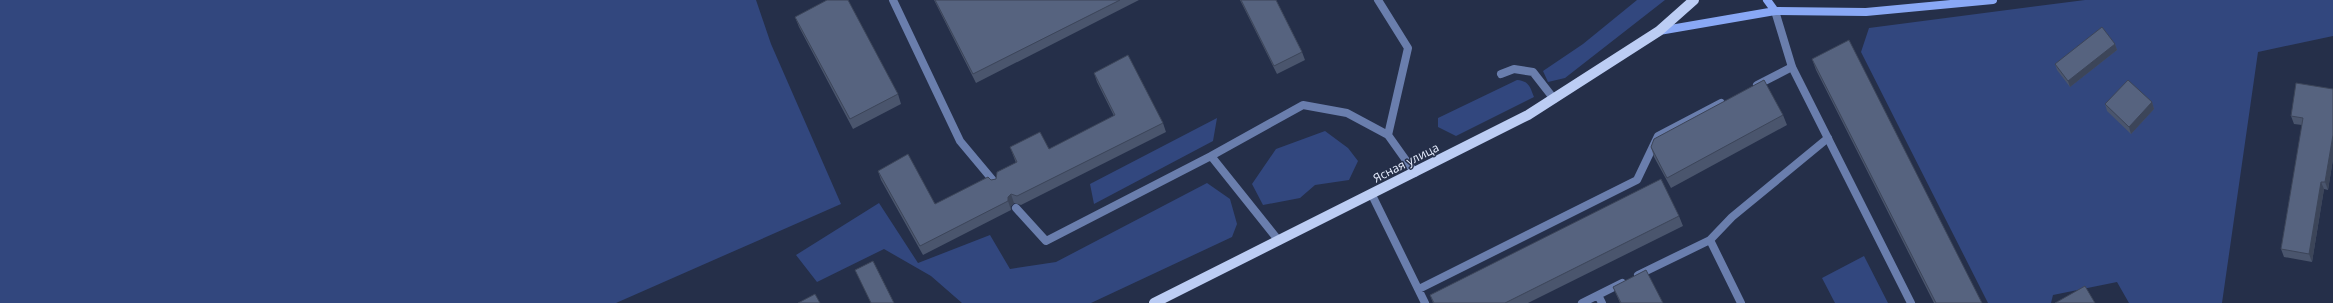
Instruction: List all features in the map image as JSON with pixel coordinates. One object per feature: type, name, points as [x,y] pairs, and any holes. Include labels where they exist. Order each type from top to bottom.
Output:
[{"type":"main road","name":"Ясная улица","points":[[1154,303],[1372,195],[1528,115],[1659,31],[1694,0]]},
{"type":"main road","points":[[1767,0],[1775,11]]},
{"type":"main road","points":[[1659,31],[1775,11],[1866,12],[1993,0]]},
{"type":"street","points":[[893,0],[960,141],[996,184]]},
{"type":"street","points":[[1378,0],[1408,48],[1388,135]]},
{"type":"street","points":[[1775,11],[1792,67],[1911,303]]},
{"type":"street","points":[[1749,89],[1792,67]]},
{"type":"street","points":[[1501,74],[1514,70],[1533,72],[1554,99]]},
{"type":"street","points":[[1419,289],[1637,180],[1658,136],[1728,100]]},
{"type":"street","points":[[1016,208],[1046,242],[1211,156],[1303,105],[1347,112],[1388,135],[1415,173]]},
{"type":"street","points":[[1582,303],[1710,240],[1732,217],[1828,138]]},
{"type":"street","points":[[1211,156],[1279,241]]},
{"type":"street","points":[[1372,195],[1425,303]]},
{"type":"street","points":[[1710,240],[1741,303]]},
{"type":"street","points":[[1598,295],[1602,303]]},
{"type":"shaded area","points":[[0,0],[756,0],[771,44],[841,204],[616,303],[0,303]]},
{"type":"shaded area","points":[[1637,0],[1665,0],[1565,78],[1548,82],[1543,71],[1583,44]]},
{"type":"shaded area","points":[[2085,0],[2333,0],[2333,36],[2258,52],[2222,303],[2129,303],[2117,282],[2053,295],[2051,303],[1988,303],[1861,52],[1869,28]]},
{"type":"shaded area","points":[[1517,80],[1527,83],[1534,97],[1456,136],[1438,127],[1438,118]]},
{"type":"shaded area","points":[[1217,118],[1213,141],[1094,204],[1090,184]]},
{"type":"shaded area","points":[[1325,131],[1348,148],[1358,161],[1349,180],[1315,185],[1300,198],[1263,205],[1252,184],[1276,149]]},
{"type":"shaded area","points":[[1207,183],[1230,199],[1237,224],[1232,237],[1091,303],[962,303],[931,276],[884,249],[817,282],[796,255],[879,203],[918,263],[990,235],[1010,269],[1056,262]]},
{"type":"shaded area","points":[[1864,256],[1888,303],[1835,303],[1822,278]]},
{"type":"building","points":[[827,0],[848,0],[898,94],[850,119],[795,17]]},
{"type":"building","points":[[935,0],[1120,0],[973,74]]},
{"type":"building","points":[[1241,0],[1276,0],[1302,52],[1274,66]]},
{"type":"building","points":[[2102,27],[2115,44],[2068,81],[2055,64]]},
{"type":"building","points":[[1849,40],[1982,303],[1936,303],[1812,59]]},
{"type":"building","points":[[1128,55],[1163,123],[1017,196],[1011,194],[1008,197],[1008,201],[920,246],[878,171],[908,154],[935,204],[988,177],[991,180],[996,179],[997,172],[1017,162],[1010,147],[1040,132],[1049,149],[1115,115],[1094,73]]},
{"type":"building","points":[[1764,80],[1783,115],[1667,178],[1651,147],[1654,139]]},
{"type":"building","points":[[2128,80],[2152,102],[2129,127],[2105,104]]},
{"type":"building","points":[[2296,83],[2333,89],[2333,135],[2325,182],[2321,182],[2309,254],[2281,249],[2303,118],[2291,116]]},
{"type":"building","points":[[1661,179],[1679,216],[1505,303],[1434,303],[1430,295]]},
{"type":"building","points":[[873,261],[894,303],[871,303],[855,270]]},
{"type":"building","points":[[1646,270],[1663,303],[1621,303],[1613,287]]},
{"type":"building","points":[[2085,286],[2095,303],[2055,303]]},
{"type":"building","points":[[815,294],[820,303],[798,303]]}]
